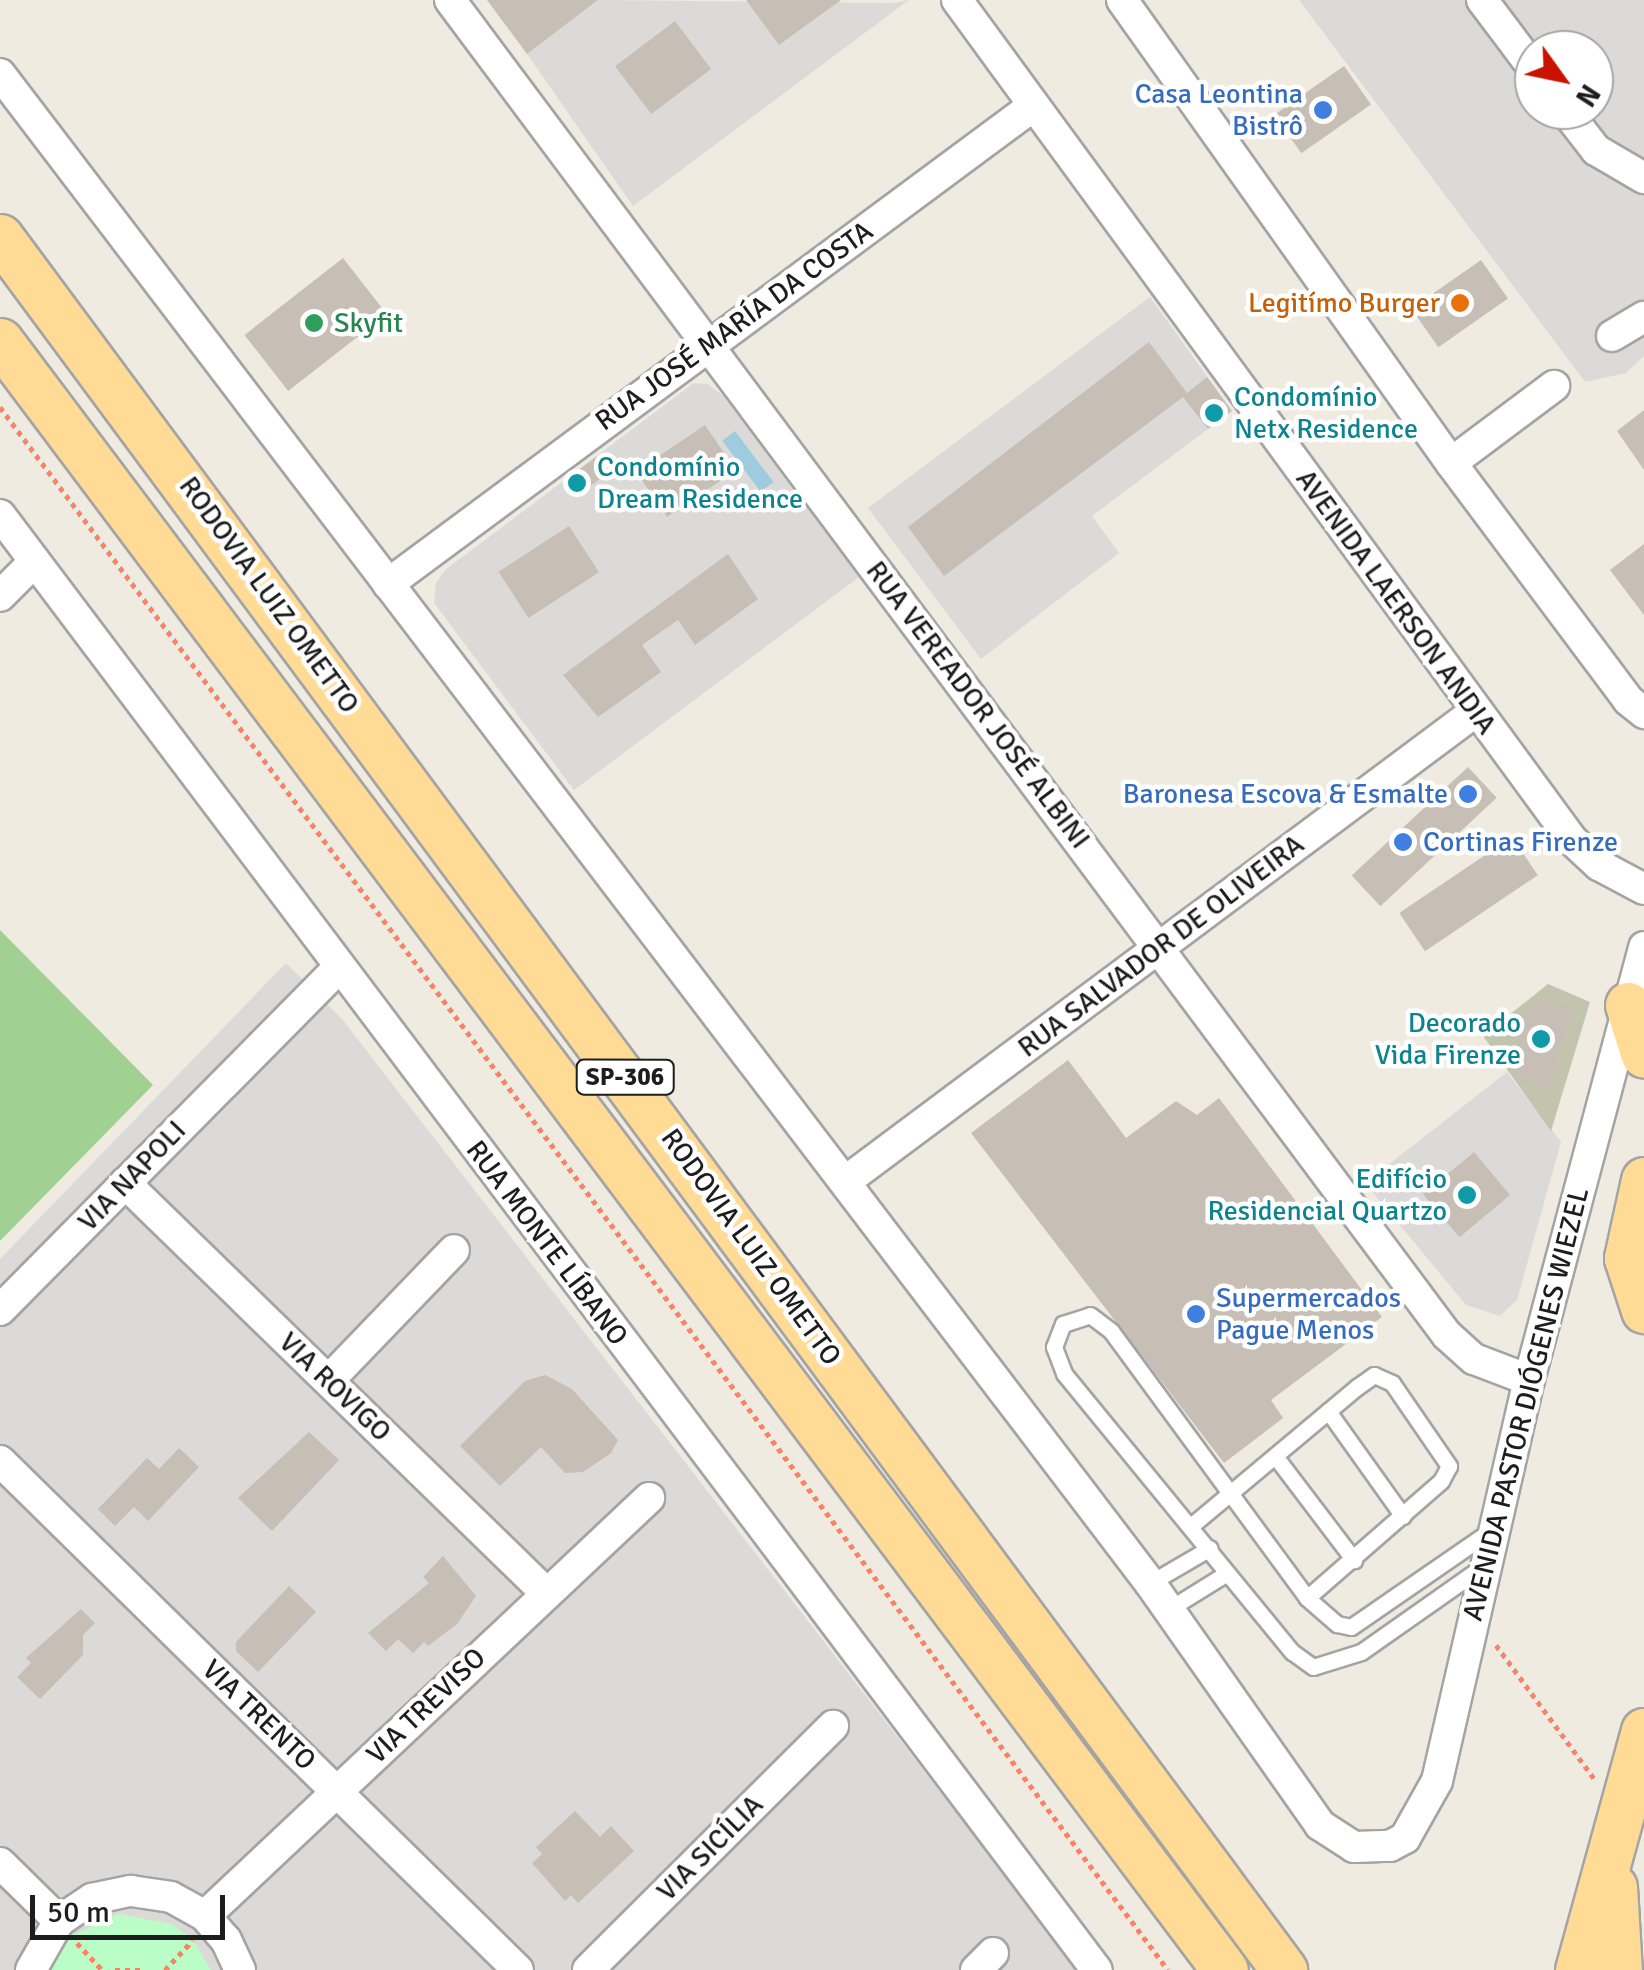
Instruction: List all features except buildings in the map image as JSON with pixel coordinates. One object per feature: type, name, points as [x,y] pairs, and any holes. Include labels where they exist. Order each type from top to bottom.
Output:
[{"type":"main road","name":"RODOVIA LUIZ OMETTO","points":[[0,236],[1284,1970]]},
{"type":"main road","name":"RODOVIA LUIZ OMETTO","points":[[0,341],[1225,1970]]},
{"type":"main road","points":[[1628,1005],[1644,1056]]},
{"type":"main road","points":[[1644,1180],[1627,1258],[1644,1310]]},
{"type":"main road","points":[[1578,1970],[1644,1731]]},
{"type":"main road","points":[[1617,1834],[1619,1970]]},
{"type":"street","name":"RUA VEREADOR JOSÉ ALBINI","points":[[450,0],[1447,1336],[1496,1371],[1528,1380]]},
{"type":"street","name":"AVENIDA LAERSON ANDIA","points":[[957,0],[1572,840],[1599,865],[1644,890]]},
{"type":"street","points":[[1122,0],[1451,463],[1628,700],[1644,712]]},
{"type":"street","points":[[1482,0],[1514,42]]},
{"type":"street","points":[[0,74],[1169,1609]]},
{"type":"street","name":"RUA JOSÉ MARÍA DA COSTA","points":[[388,584],[1034,106]]},
{"type":"street","points":[[1580,130],[1596,150],[1644,178]]},
{"type":"street","points":[[1612,336],[1644,317]]},
{"type":"street","points":[[1451,463],[1554,386]]},
{"type":"street","name":"RUA MONTE LÍBANO","points":[[0,515],[1096,1970]]},
{"type":"street","points":[[0,596],[34,561]]},
{"type":"street","name":"RUA SALVADOR DE OLIVEIRA","points":[[846,1181],[1476,711]]},
{"type":"street","name":"AVENIDA PASTOR DIÓGENES WIEZEL","points":[[1169,1609],[1320,1825],[1354,1847],[1390,1846],[1418,1825],[1429,1804],[1528,1380],[1644,947]]},
{"type":"street","name":"VIA NAPOLI","points":[[0,1310],[339,968]]},
{"type":"street","name":"VIA ROVIGO","points":[[125,1183],[545,1592]]},
{"type":"street","points":[[329,1380],[454,1250]]},
{"type":"street","name":"VIA TRENTO","points":[[0,1461],[518,1970]]},
{"type":"street","name":"VIA TREVISO","points":[[194,1929],[545,1592],[650,1498]]},
{"type":"street","name":"VIA SICÍLIA","points":[[588,1970],[833,1726]]},
{"type":"street","points":[[0,1863],[68,1934]]},
{"type":"street","points":[[31,1970],[68,1934],[92,1900],[131,1891],[170,1897],[194,1929],[240,1970]]},
{"type":"lane","points":[[1484,1566],[1361,1652],[1313,1667],[1292,1652],[1192,1525],[1064,1374],[1054,1347],[1063,1324],[1090,1315],[1111,1331],[1307,1598],[1337,1624],[1352,1627],[1493,1529]]},
{"type":"lane","points":[[1192,1525],[1374,1376],[1392,1383],[1449,1466],[1442,1482],[1307,1598]]},
{"type":"lane","points":[[1328,1411],[1403,1516]]},
{"type":"lane","points":[[1275,1456],[1354,1560]]},
{"type":"lane","points":[[1150,1583],[1210,1548]]},
{"type":"lane","points":[[1169,1609],[1227,1573]]},
{"type":"path","points":[[0,407],[1168,1970]]},
{"type":"path","points":[[1473,1614],[1617,1834]]},
{"type":"path","points":[[194,1929],[201,1952]]},
{"type":"path","points":[[165,1970],[194,1929]]},
{"type":"path","points":[[68,1934],[102,1970]]},
{"type":"path","points":[[115,1970],[144,1970]]},
{"type":"shaded area","points":[[598,0],[893,3],[909,0],[633,206],[527,54]]},
{"type":"shaded area","points":[[1299,0],[1644,0],[1644,356],[1626,373],[1585,382]]},
{"type":"shaded area","points":[[1150,297],[1232,411],[1092,516],[1119,553],[981,659],[868,508]]},
{"type":"shaded area","points":[[694,383],[708,384],[723,396],[859,577],[574,790],[434,603],[436,583],[445,570]]},
{"type":"shaded area","points":[[286,963],[342,1019],[1078,1970],[0,1970],[0,1259]]},
{"type":"shaded area","points":[[1548,984],[1590,1002],[1551,1131],[1483,1036]]},
{"type":"shaded area","points":[[1507,1072],[1561,1142],[1517,1300],[1500,1316],[1466,1305],[1365,1183]]},
{"type":"green space","points":[[0,930],[153,1085],[0,1241]]},
{"type":"green space","points":[[119,1914],[171,1924],[193,1940],[211,1970],[49,1970],[71,1936]]},
{"type":"water","points":[[735,431],[774,482],[761,492],[722,441]]},
{"type":"place","name":"Casa Leontina Bistrô","points":[[1323,110]]},
{"type":"place","name":"Legitímo Burger","points":[[1460,303]]},
{"type":"place","name":"Skyfit","points":[[314,323]]},
{"type":"place","name":"Condomínio Netx Residence","points":[[1214,413]]},
{"type":"place","name":"Condomínio Dream Residence","points":[[577,483]]},
{"type":"place","name":"Baronesa Escova & Esmalte","points":[[1468,794]]},
{"type":"place","name":"Cortinas Firenze","points":[[1403,842]]},
{"type":"place","name":"Decorado Vida Firenze","points":[[1541,1039]]},
{"type":"place","name":"Edifício Residencial Quartzo","points":[[1467,1195]]},
{"type":"place","name":"Supermercados Pague Menos","points":[[1196,1314]]}]
